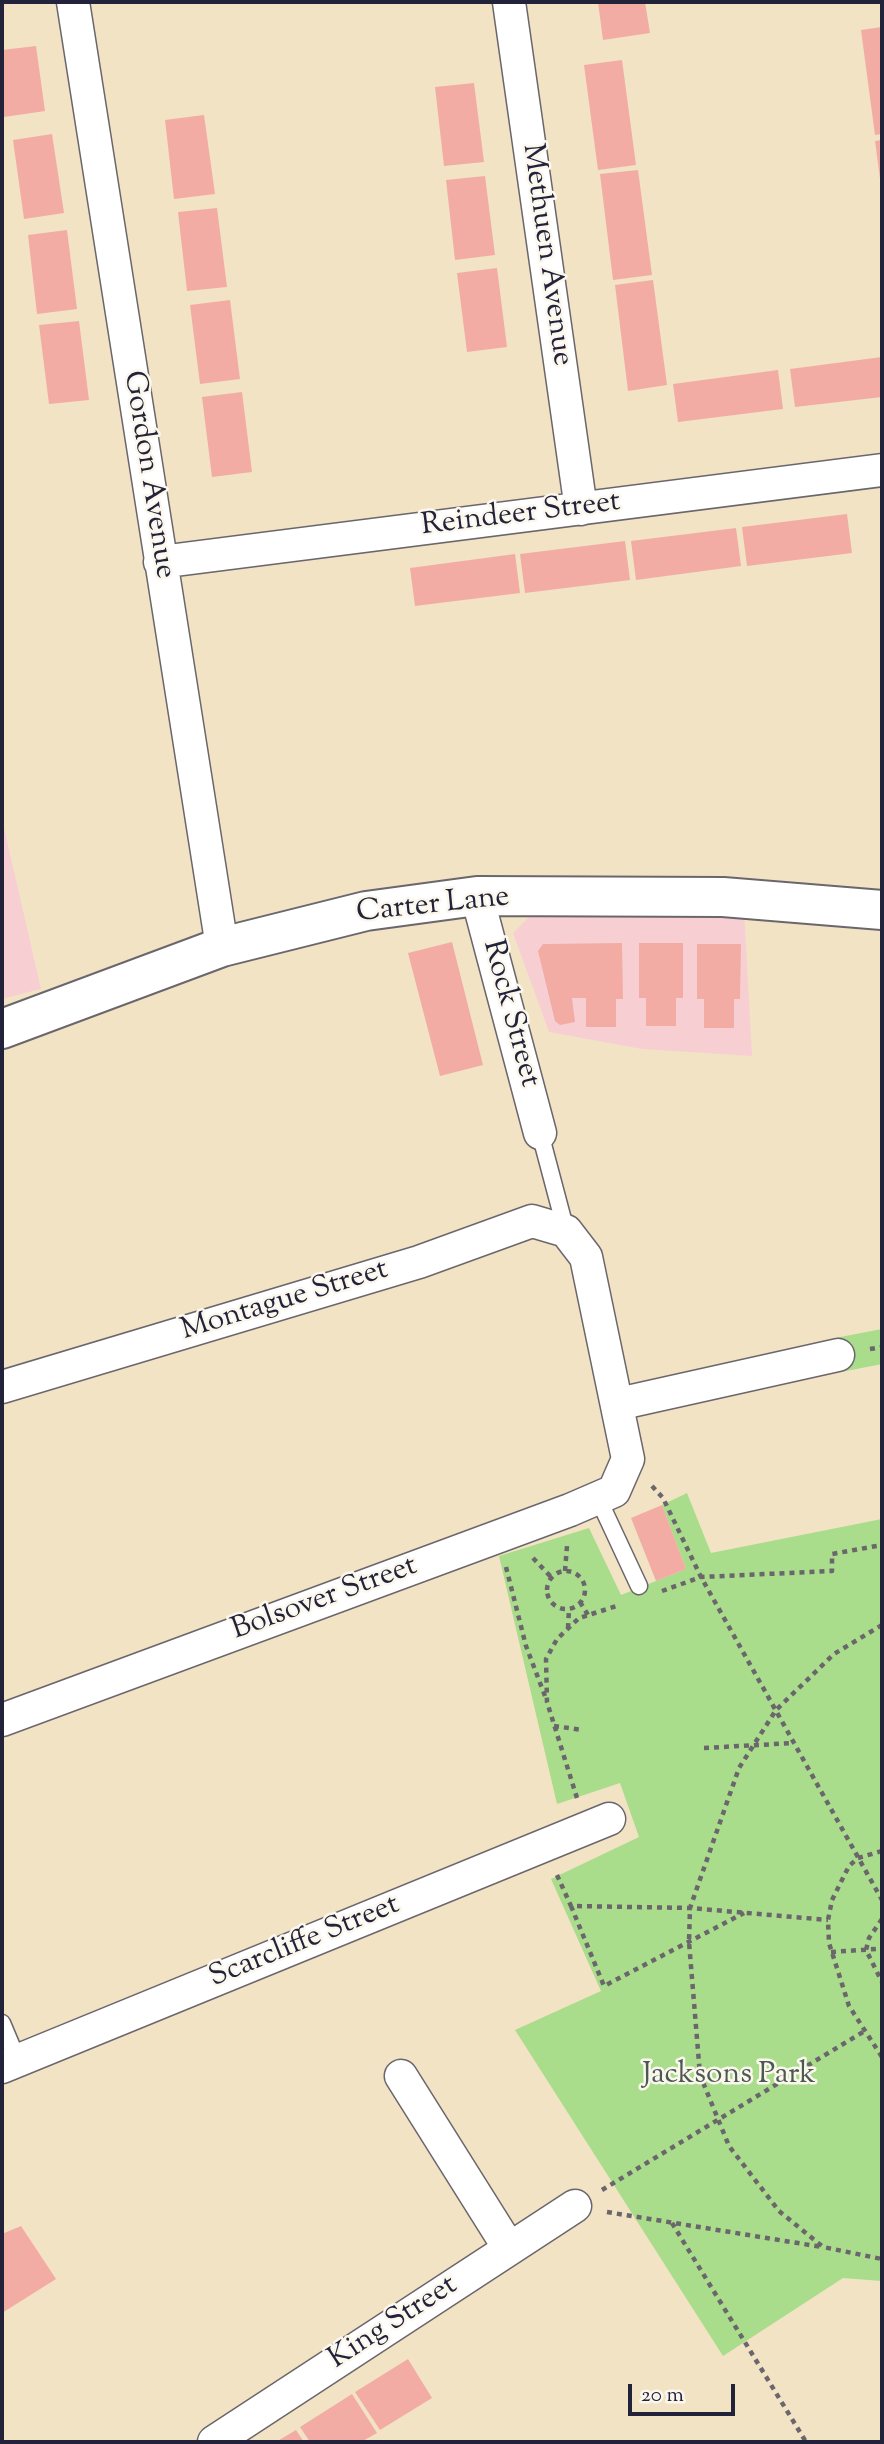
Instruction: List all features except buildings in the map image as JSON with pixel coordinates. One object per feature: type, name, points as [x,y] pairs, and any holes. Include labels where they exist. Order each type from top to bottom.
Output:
[{"type":"main road","name":"Carter Lane","points":[[2,1029],[222,947],[366,911],[477,896],[723,897],[882,910]]},
{"type":"street","name":"Gordon Avenue","points":[[73,2],[222,947]]},
{"type":"street","name":"Methuen Avenue","points":[[509,2],[581,509]]},
{"type":"street","name":"Reindeer Street","points":[[160,562],[882,470]]},
{"type":"street","name":"Rock Street","points":[[477,896],[541,1133]]},
{"type":"street","name":"Montague Street","points":[[2,1387],[419,1262],[532,1221],[566,1231]]},
{"type":"street","points":[[566,1231],[586,1257],[628,1459]]},
{"type":"street","points":[[618,1404],[838,1355]]},
{"type":"street","name":"Bolsover Street","points":[[2,1720],[598,1498],[614,1490],[628,1459]]},
{"type":"street","name":"Scarcliffe Street","points":[[10,2064],[609,1819]]},
{"type":"street","points":[[401,2076],[509,2248]]},
{"type":"street","name":"King Street","points":[[214,2442],[575,2206]]},
{"type":"lane","points":[[541,1133],[566,1231]]},
{"type":"lane","points":[[598,1498],[645,1590]]},
{"type":"lane","points":[[2,2023],[10,2064]]},
{"type":"path","points":[[628,1459],[663,1498],[701,1577],[882,1899]]},
{"type":"path","points":[[498,1536],[526,1646],[547,1702],[579,1804]]},
{"type":"path","points":[[645,1590],[701,1577],[832,1572],[832,1554],[882,1545]]},
{"type":"path","points":[[565,1571],[582,1579],[584,1591],[580,1602],[569,1609],[557,1607],[549,1598],[547,1586],[554,1575],[565,1571]]},
{"type":"path","points":[[580,1602],[588,1615]]},
{"type":"path","points":[[547,1702],[546,1659],[557,1639],[579,1618],[626,1603]]},
{"type":"path","points":[[568,1628],[569,1609]]},
{"type":"path","points":[[823,2247],[779,2211],[729,2146],[699,2075],[689,1942],[691,1908],[739,1768],[776,1710],[834,1654],[882,1625]]},
{"type":"path","points":[[554,1726],[583,1730]]},
{"type":"path","points":[[704,1748],[794,1743]]},
{"type":"path","points":[[543,1846],[604,1986],[745,1912]]},
{"type":"path","points":[[882,1851],[858,1858],[839,1882],[828,1920],[831,1952],[849,2007],[882,2057]]},
{"type":"path","points":[[571,1906],[691,1908],[828,1920]]},
{"type":"path","points":[[882,1919],[869,1938],[866,1950],[882,1982]]},
{"type":"path","points":[[831,1952],[876,1949]]},
{"type":"path","points":[[575,2206],[863,2032]]},
{"type":"path","points":[[575,2206],[882,2259]]},
{"type":"path","points":[[671,2223],[806,2442]]},
{"type":"shaded area","points":[[2,819],[41,989],[2,999]]},
{"type":"shaded area","points":[[744,909],[752,1056],[642,1049],[549,1032],[513,933],[530,916]]},
{"type":"green space","points":[[882,1329],[882,1364],[841,1372],[835,1338]]},
{"type":"green space","name":"Jacksons Park","points":[[687,1493],[711,1553],[882,1519],[882,2281],[843,2278],[723,2356],[515,2030],[601,1991],[551,1879],[639,1837],[620,1783],[557,1804],[499,1556],[589,1528],[621,1595],[686,1569],[662,1505]]}]
